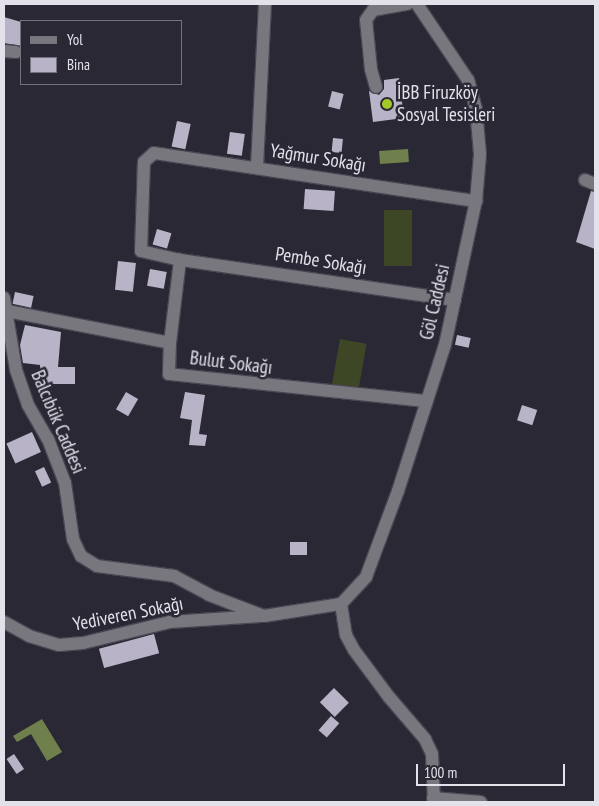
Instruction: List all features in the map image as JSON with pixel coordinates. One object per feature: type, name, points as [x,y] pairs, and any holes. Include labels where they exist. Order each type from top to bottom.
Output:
[{"type":"street","points":[[257,167],[265,4]]},
{"type":"street","points":[[376,87],[371,69],[366,20],[373,10],[407,4]]},
{"type":"street","name":"Göl Caddesi","points":[[341,604],[366,577],[376,556],[427,401],[455,300],[476,201],[480,154],[476,109],[468,80],[420,13],[417,4]]},
{"type":"street","name":"Yağmur Sokağı","points":[[141,251],[144,162],[154,153],[476,201]]},
{"type":"street","name":"Pembe Sokağı","points":[[141,251],[180,260],[455,300]]},
{"type":"street","points":[[170,343],[180,260]]},
{"type":"street","name":"Balcıbük Caddesi","points":[[4,298],[7,311],[9,360],[28,405],[48,439],[65,483],[73,539],[81,556],[97,566],[174,576],[209,595],[264,616],[341,604]]},
{"type":"street","name":"Bulut Sokağı","points":[[7,311],[170,343],[169,374],[427,401]]},
{"type":"street","points":[[341,604],[346,635],[354,650],[429,747],[432,754],[433,800],[481,802]]},
{"type":"street","name":"Yediveren Sokağı","points":[[4,622],[29,636],[59,645],[83,643],[170,622],[264,616]]},
{"type":"shaded area","points":[[408,149],[409,162],[380,164],[379,151]]},
{"type":"shaded area","points":[[384,210],[412,210],[412,266],[384,266]]},
{"type":"shaded area","points":[[340,339],[367,344],[358,390],[332,385]]},
{"type":"shaded area","points":[[42,719],[62,752],[47,761],[31,734],[17,742],[13,736]]},
{"type":"building","points":[[4,17],[20,22],[20,46],[4,43]]},
{"type":"building","name":"İBB Firuzköy Sosyal Tesisleri","points":[[399,78],[404,118],[373,122],[369,91],[379,95],[384,89],[384,80]]},
{"type":"building","points":[[332,91],[344,94],[340,109],[328,107]]},
{"type":"building","points":[[177,121],[191,124],[185,149],[172,146]]},
{"type":"building","points":[[230,132],[245,134],[242,156],[227,154]]},
{"type":"building","points":[[333,138],[343,139],[341,153],[332,152]]},
{"type":"building","points":[[305,189],[335,191],[334,211],[304,209]]},
{"type":"building","points":[[591,191],[595,192],[595,249],[576,242]]},
{"type":"building","points":[[157,229],[171,233],[167,249],[153,244]]},
{"type":"building","points":[[118,261],[136,263],[133,292],[115,290]]},
{"type":"building","points":[[150,269],[167,272],[164,289],[147,286]]},
{"type":"building","points":[[15,292],[34,296],[31,308],[13,304]]},
{"type":"building","points":[[25,325],[61,332],[58,367],[75,367],[75,384],[41,384],[40,365],[23,363],[20,345]]},
{"type":"building","points":[[457,335],[471,338],[469,348],[455,345]]},
{"type":"building","points":[[126,392],[138,399],[128,416],[116,409]]},
{"type":"building","points":[[185,392],[205,395],[199,434],[207,435],[205,446],[189,445],[192,420],[180,418]]},
{"type":"building","points":[[522,405],[537,410],[532,425],[517,420]]},
{"type":"building","points":[[32,432],[41,452],[15,463],[6,443]]},
{"type":"building","points":[[44,467],[51,482],[42,487],[35,471]]},
{"type":"building","points":[[290,542],[307,542],[307,555],[290,555]]},
{"type":"building","points":[[154,634],[159,653],[104,668],[99,649]]},
{"type":"building","points":[[334,688],[349,703],[335,717],[320,702]]},
{"type":"building","points":[[331,716],[339,723],[327,738],[319,730]]},
{"type":"building","points":[[14,754],[24,769],[17,774],[7,759]]},
{"type":"place","name":"İBB Firuzköy Sosyal Tesisleri","points":[[387,104]]}]
